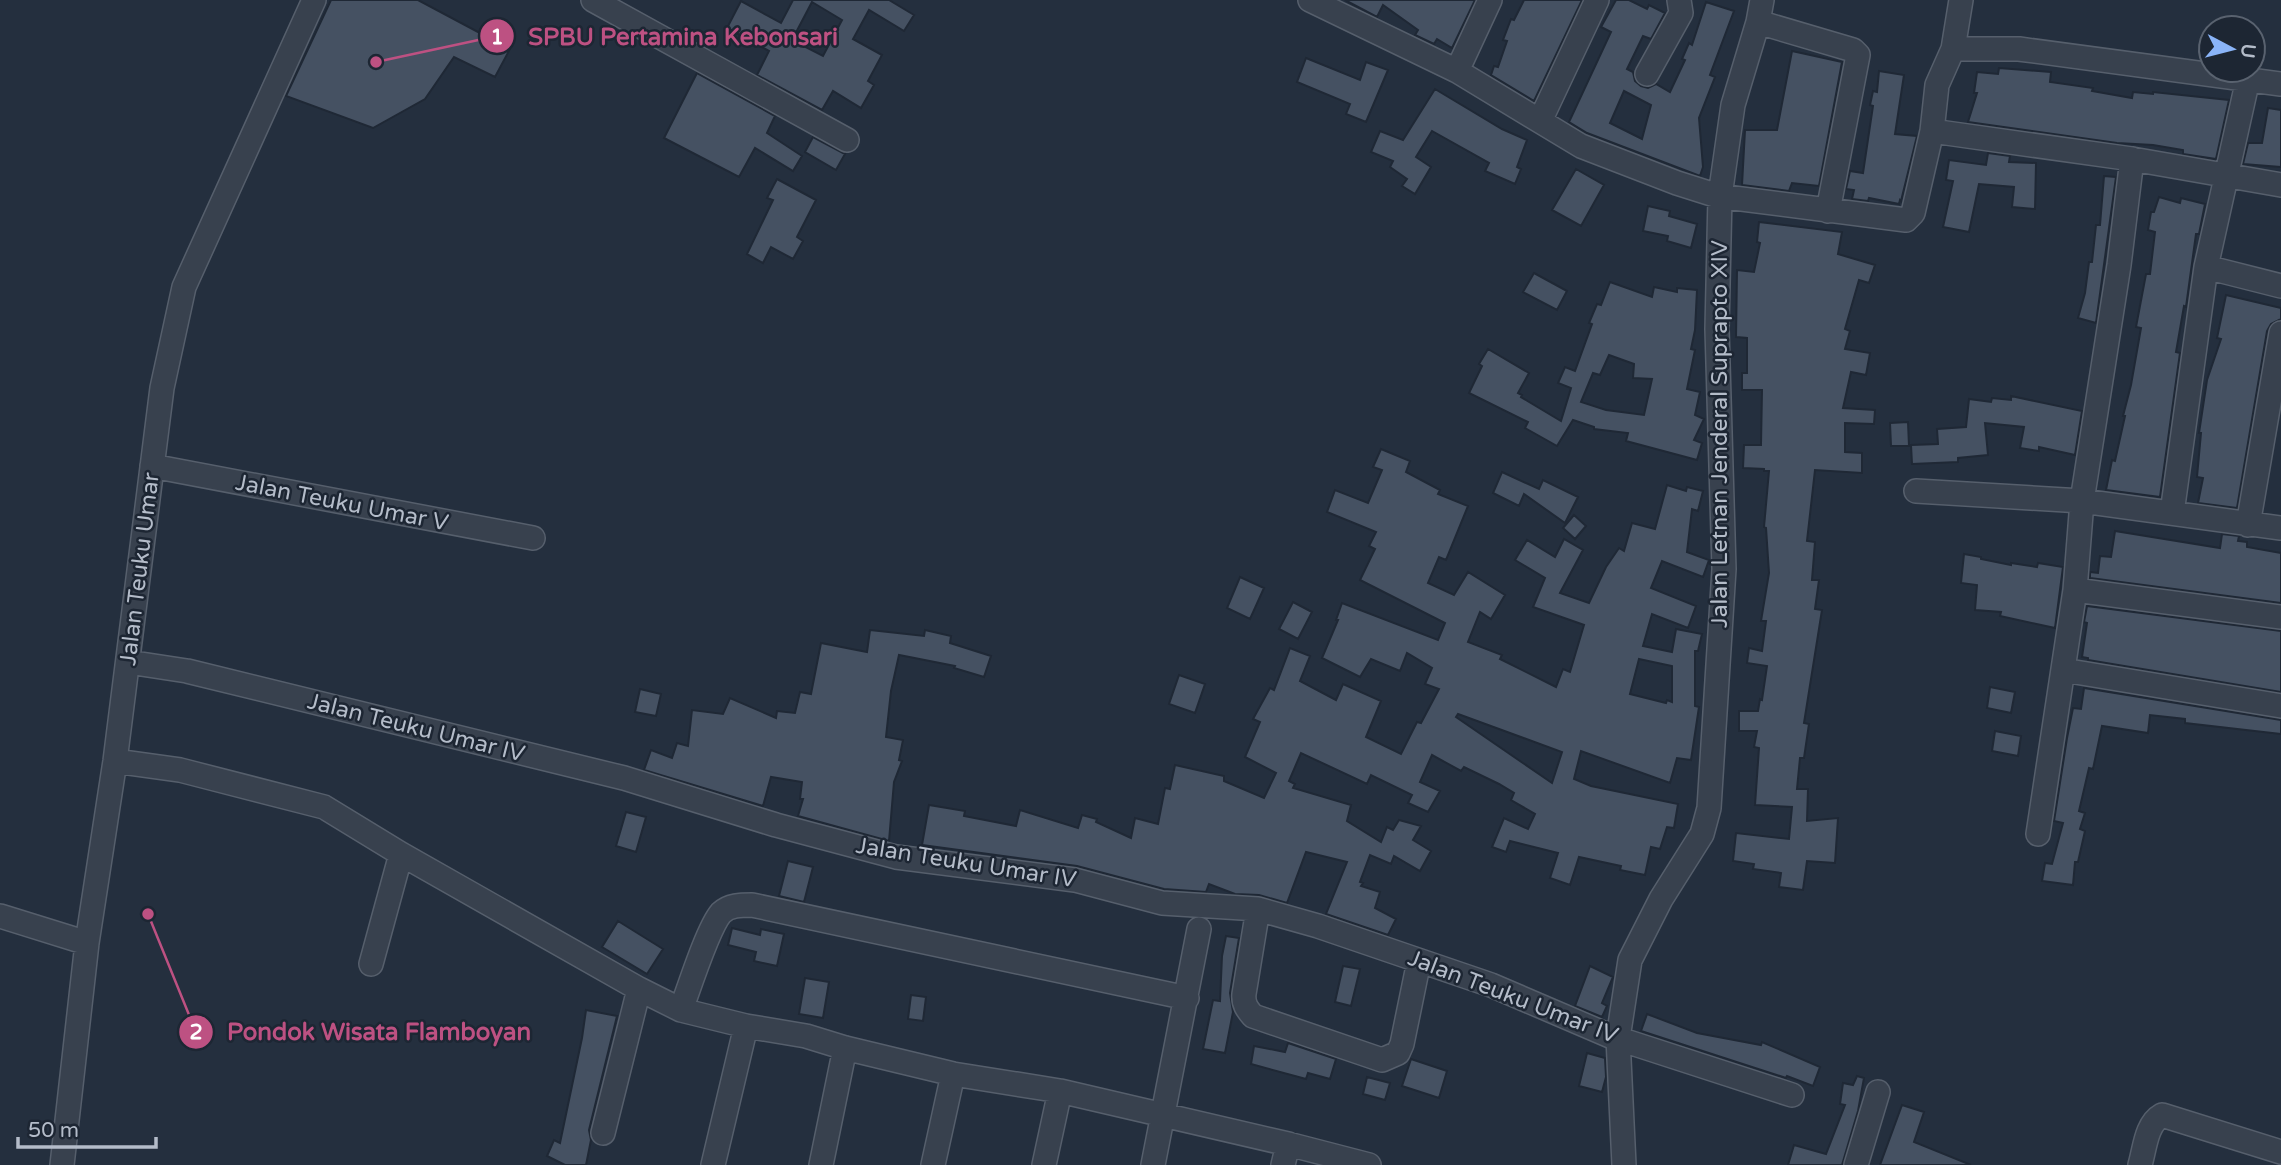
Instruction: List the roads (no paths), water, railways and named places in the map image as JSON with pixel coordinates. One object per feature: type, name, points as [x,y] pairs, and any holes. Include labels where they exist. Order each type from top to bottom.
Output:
[{"type":"street","name":"Jalan Teuku Umar","points":[[62,1165],[87,943],[115,761],[162,388],[173,328],[184,286],[314,0]]},
{"type":"street","points":[[593,0],[848,140]]},
{"type":"street","points":[[1310,0],[1457,71],[1581,146],[1677,183],[1720,196],[1906,220],[1913,213],[1932,131],[1937,85],[1953,49],[1961,0]]},
{"type":"street","points":[[1457,71],[1490,0]]},
{"type":"street","points":[[1541,121],[1597,0]]},
{"type":"street","points":[[1647,74],[1681,13],[1679,0]]},
{"type":"street","points":[[1760,11],[1853,50],[1858,55],[1828,211]]},
{"type":"street","name":"Jalan Letnan Jenderal Suprapto XIV","points":[[1624,1165],[1618,1038],[1630,960],[1661,899],[1702,834],[1709,808],[1724,569],[1717,329],[1720,196],[1733,105],[1760,11]]},
{"type":"street","points":[[1953,49],[2019,49],[2197,72]]},
{"type":"street","points":[[2172,513],[2206,267],[2247,84]]},
{"type":"street","points":[[1932,131],[2132,159],[2281,185]]},
{"type":"street","points":[[2038,834],[2075,590],[2082,501],[2119,265],[2132,159]]},
{"type":"street","points":[[2206,267],[2281,286]]},
{"type":"street","points":[[2248,525],[2281,332]]},
{"type":"street","name":"Jalan Teuku Umar V","points":[[152,466],[533,538]]},
{"type":"street","points":[[1916,491],[2082,501],[2281,528]]},
{"type":"street","points":[[2075,590],[2281,617]]},
{"type":"street","name":"Jalan Teuku Umar IV","points":[[128,662],[187,671],[624,778],[776,825],[896,857],[1075,880],[1162,903],[1258,909],[1318,926],[1490,985],[1618,1038],[1792,1095]]},
{"type":"street","points":[[2063,670],[2281,706]]},
{"type":"street","points":[[115,761],[180,770],[324,807],[639,989],[681,1010],[746,1027],[806,1036],[953,1074],[1060,1091],[1164,1115],[1286,1154],[1369,1165]]},
{"type":"street","points":[[371,964],[401,853]]},
{"type":"street","points":[[681,1010],[713,926],[721,913],[730,907],[741,905],[752,905],[1186,998]]},
{"type":"street","points":[[1258,909],[1244,995],[1247,1009],[1253,1016],[1382,1060],[1398,1054],[1402,1044],[1419,961]]},
{"type":"street","points":[[0,916],[87,943]]},
{"type":"street","points":[[1153,1165],[1199,929]]},
{"type":"street","points":[[603,1133],[639,989]]},
{"type":"street","points":[[713,1165],[746,1027]]},
{"type":"street","points":[[821,1165],[845,1048]]},
{"type":"street","points":[[933,1165],[953,1074]]},
{"type":"street","points":[[1044,1165],[1060,1091]]},
{"type":"street","points":[[1856,1165],[1878,1092]]},
{"type":"street","points":[[2140,1165],[2150,1128],[2155,1119],[2162,1115],[2281,1152]]},
{"type":"place","name":"SPBU Pertamina Kebonsari","points":[[376,62]]},
{"type":"place","name":"Pondok Wisata Flamboyan","points":[[148,914]]}]
